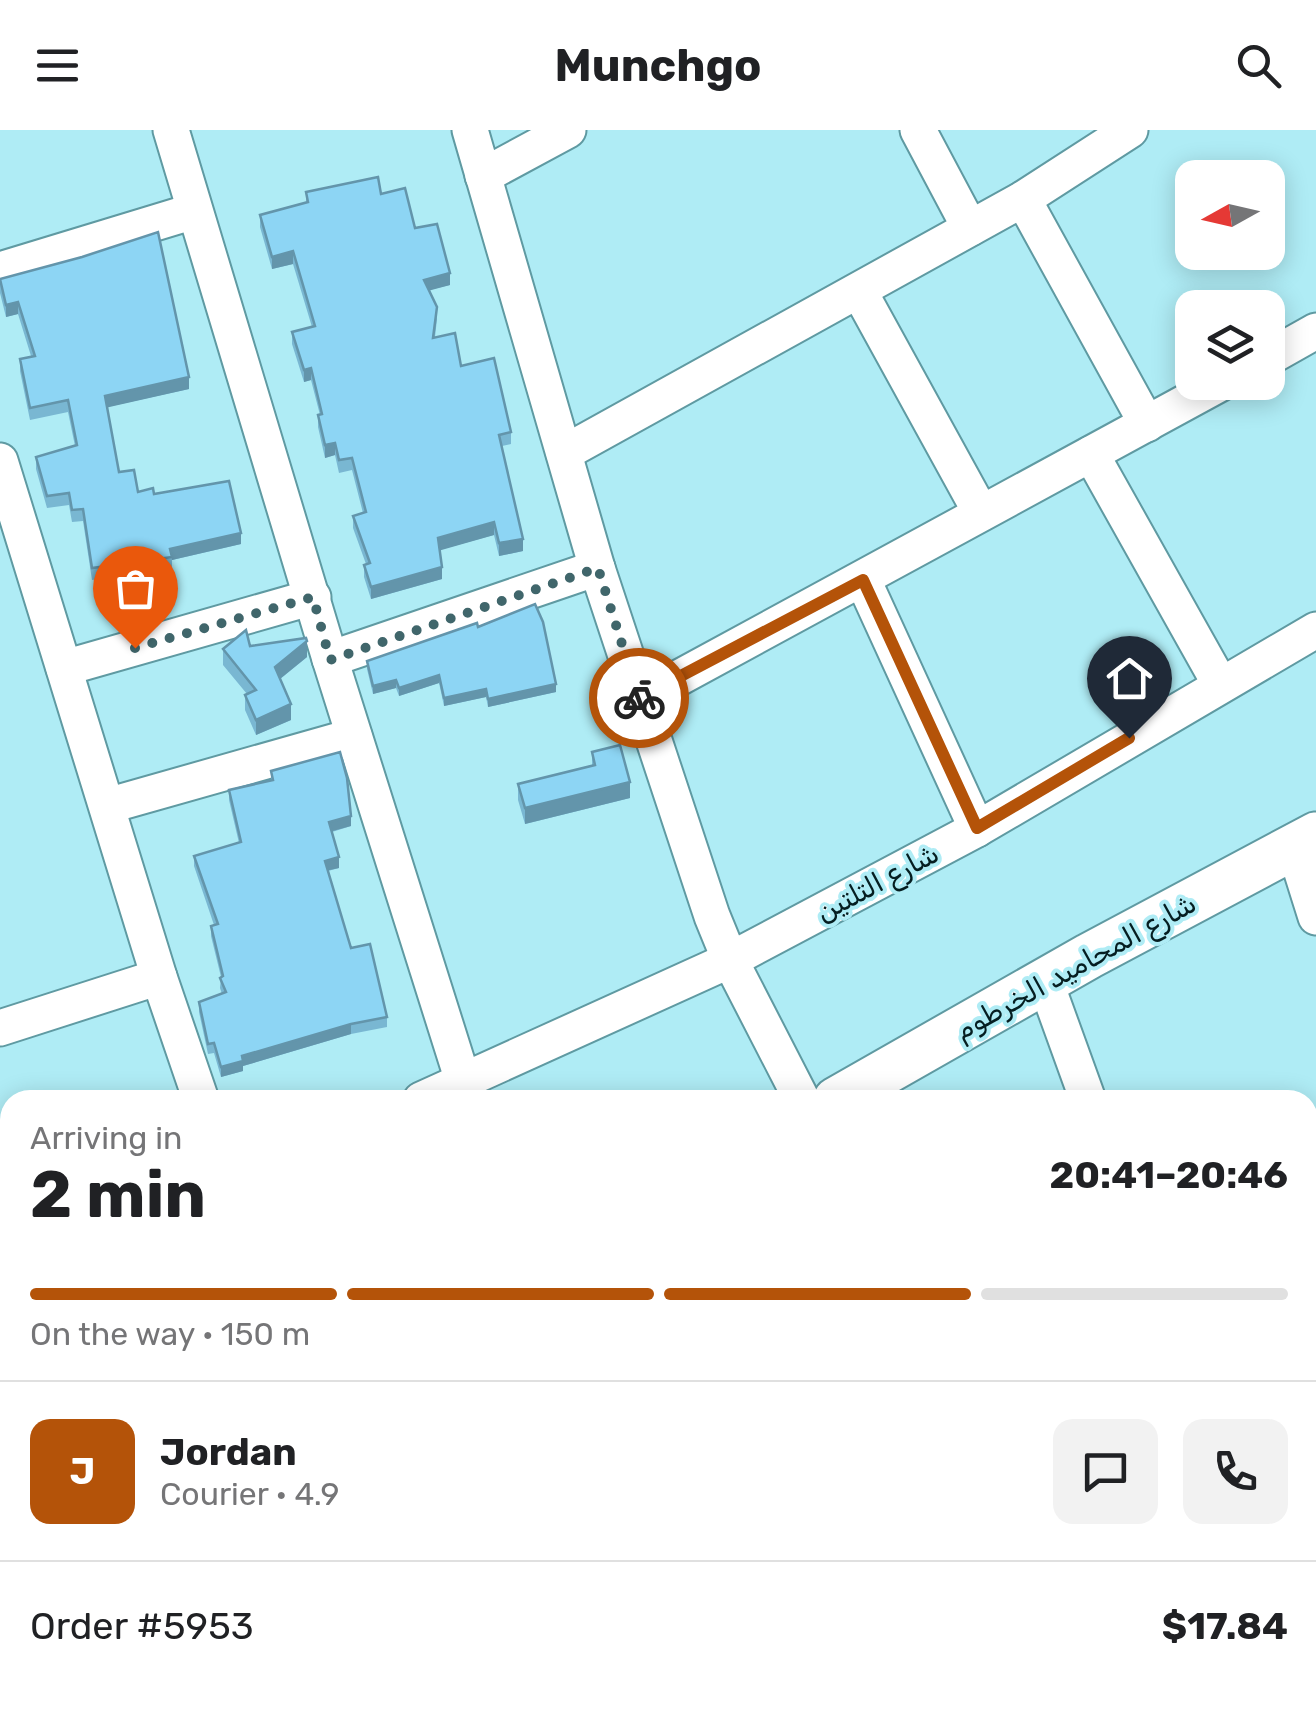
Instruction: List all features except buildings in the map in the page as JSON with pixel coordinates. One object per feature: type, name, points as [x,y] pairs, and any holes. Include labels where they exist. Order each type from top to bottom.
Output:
[{"type":"street","points":[[171,130],[330,660],[467,1090]]},
{"type":"street","points":[[470,130],[598,568],[712,916],[730,960],[797,1090]]},
{"type":"street","points":[[484,176],[568,130]]},
{"type":"street","points":[[918,130],[970,228]]},
{"type":"street","points":[[564,453],[1023,198],[1130,130]]},
{"type":"street","points":[[1023,198],[1148,424]]},
{"type":"street","points":[[0,270],[194,211]]},
{"type":"street","points":[[859,291],[981,513]]},
{"type":"street","points":[[1285,348],[1316,331]]},
{"type":"street","points":[[640,699],[1191,400]]},
{"type":"street","points":[[1091,454],[1220,684]]},
{"type":"street","points":[[0,461],[9,522],[64,668],[159,977],[199,1090]]},
{"type":"street","points":[[330,660],[598,568]]},
{"type":"street","points":[[863,580],[977,828]]},
{"type":"street","points":[[64,668],[313,597]]},
{"type":"street","name":"شارع التلتين","points":[[469,1090],[730,960],[977,828],[1316,630]]},
{"type":"street","points":[[107,806],[354,736]]},
{"type":"street","points":[[1305,841],[1316,917]]},
{"type":"street","name":"شارع المحاميد الخرطوم","points":[[862,1090],[1045,980],[1305,841]]},
{"type":"street","points":[[0,1028],[159,977]]},
{"type":"street","points":[[1045,980],[1084,1090]]},
{"type":"way so far","points":[[135,648],[313,597],[330,660],[598,568],[639,698]]},
{"type":"route","points":[[639,698],[863,580],[977,828],[1129,738]]}]
